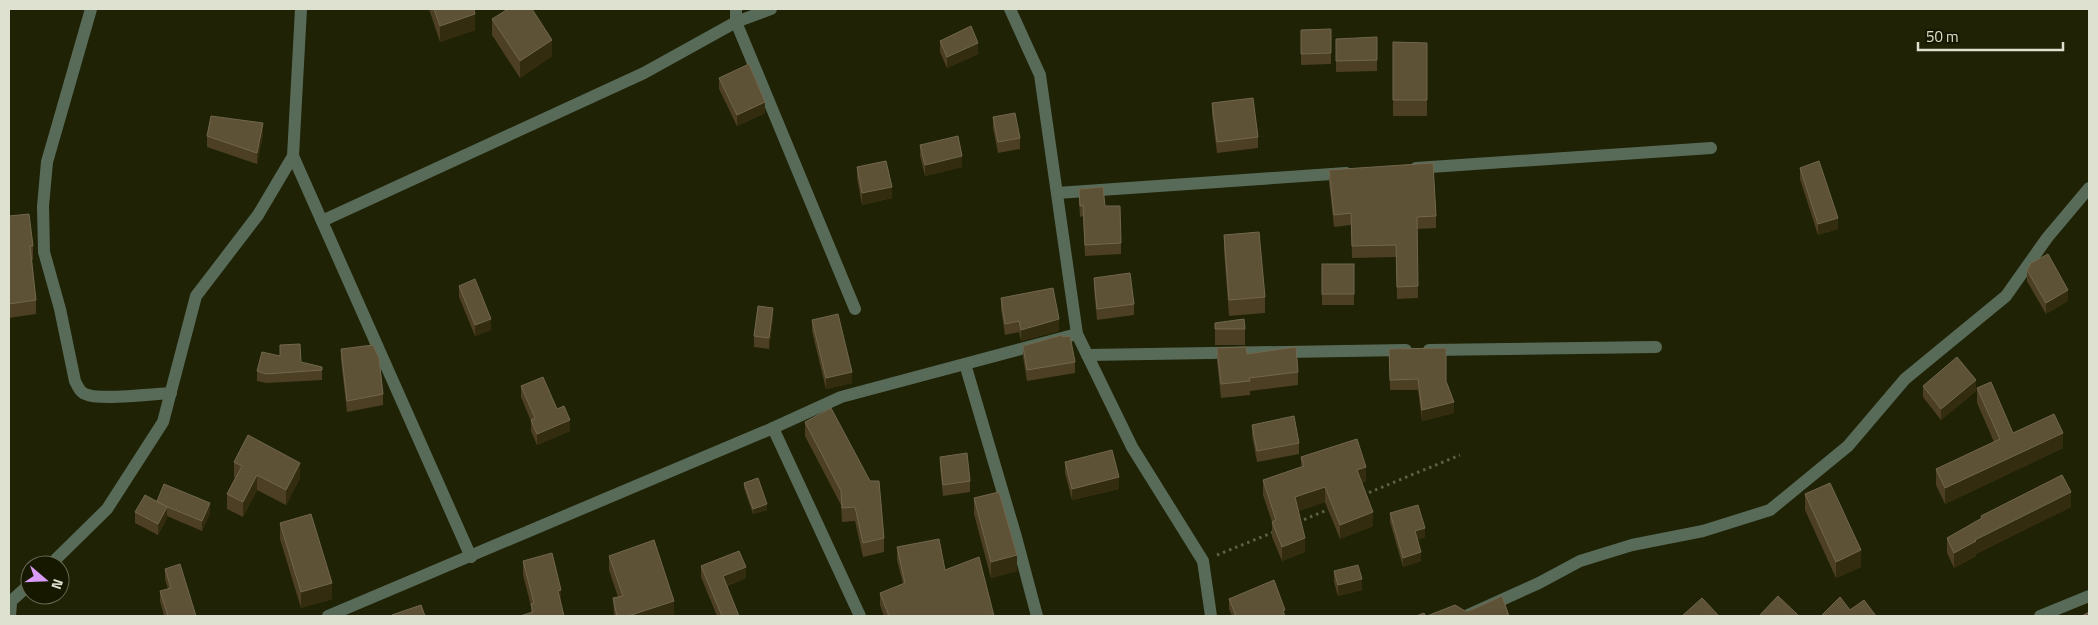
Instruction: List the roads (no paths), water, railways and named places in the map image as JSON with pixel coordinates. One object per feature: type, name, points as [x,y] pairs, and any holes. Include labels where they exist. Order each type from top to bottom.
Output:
[{"type":"street","points":[[91,9],[47,162],[43,206],[44,252],[60,309],[75,381],[80,391],[88,395],[102,397],[171,393]]},
{"type":"street","points":[[301,9],[293,156],[471,557]]},
{"type":"street","points":[[322,221],[644,73],[736,15],[771,9]]},
{"type":"street","points":[[1010,9],[1040,75],[1077,334],[1132,448],[1203,561],[1211,616]]},
{"type":"street","points":[[736,15],[855,309]]},
{"type":"street","points":[[1404,169],[1711,148]]},
{"type":"street","points":[[60,555],[107,509],[163,422],[196,296],[258,215],[293,156]]},
{"type":"street","points":[[1057,193],[1354,172]]},
{"type":"street","points":[[1466,616],[1539,583],[1580,561],[1632,545],[1703,531],[1770,510],[1848,446],[1905,379],[2006,296],[2047,238],[2089,188]]},
{"type":"street","points":[[328,616],[471,557],[841,397],[1077,334]]},
{"type":"street","points":[[1087,355],[1656,347]]},
{"type":"street","points":[[965,364],[1037,616]]},
{"type":"street","points":[[773,428],[860,616]]},
{"type":"street","points":[[10,616],[10,603],[20,594]]},
{"type":"street","points":[[2040,616],[2089,596]]}]
